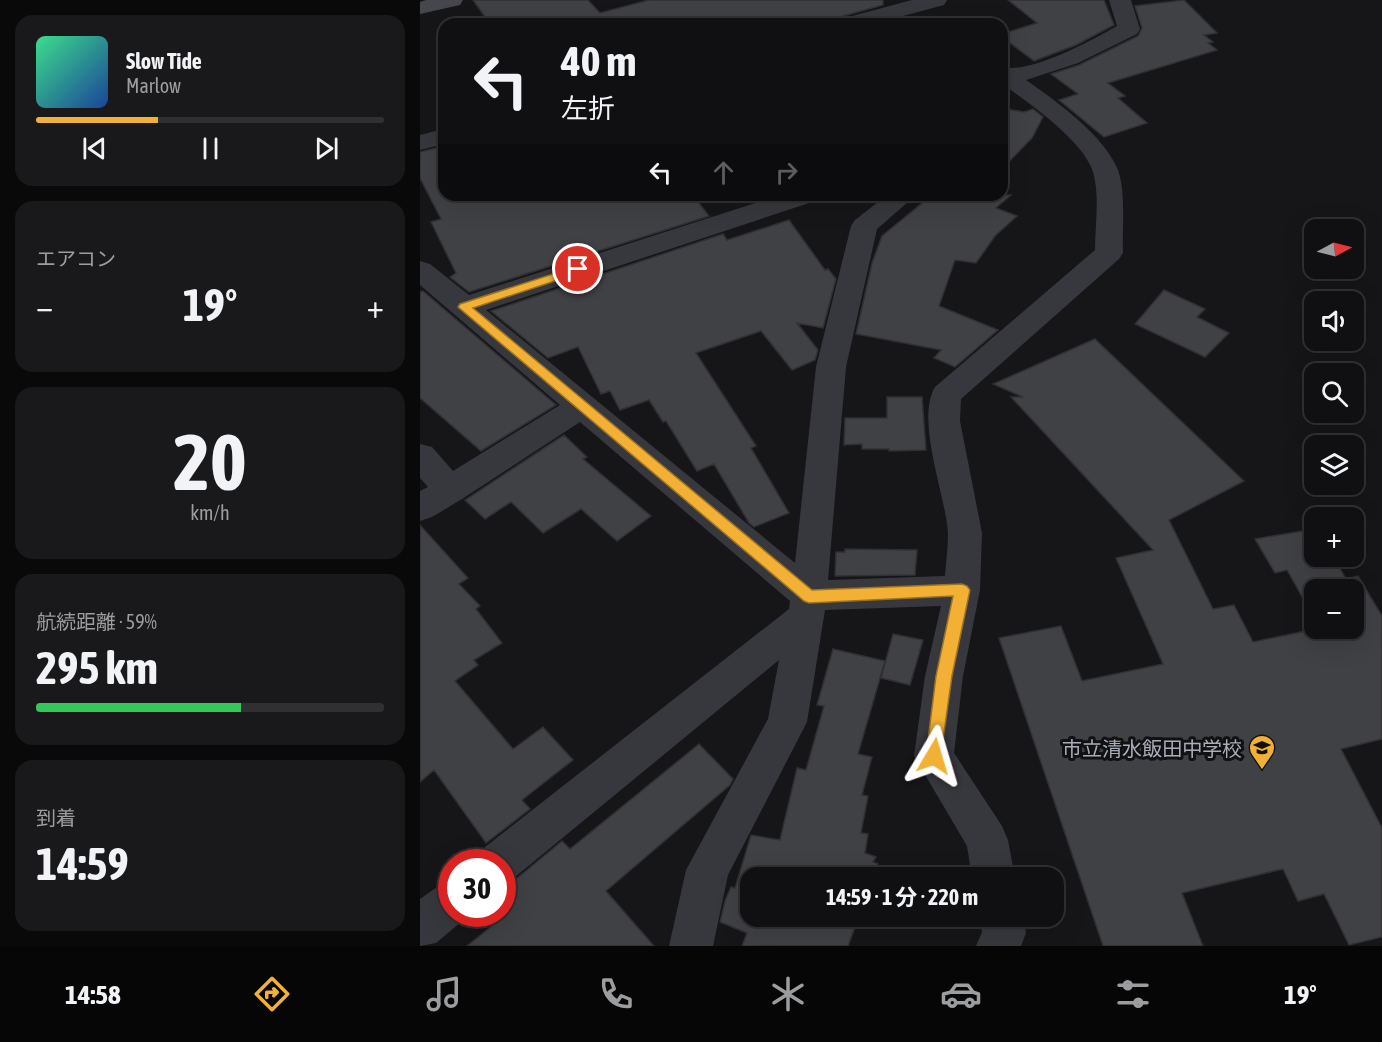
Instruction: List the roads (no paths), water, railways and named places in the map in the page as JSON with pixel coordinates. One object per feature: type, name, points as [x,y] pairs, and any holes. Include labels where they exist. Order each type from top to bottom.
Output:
[{"type":"street","points":[[420,8],[452,0]]},
{"type":"street","points":[[873,0],[904,18]]},
{"type":"street","points":[[871,18],[936,0]]},
{"type":"street","points":[[1008,77],[1038,71],[1081,56],[1128,28],[1119,0]]},
{"type":"street","points":[[992,867],[987,840],[934,756],[944,676],[962,590],[965,533],[945,421],[946,395],[1109,253],[1106,172],[1096,153],[1053,112],[1008,81]]},
{"type":"street","points":[[420,142],[438,138]]},
{"type":"street","points":[[464,307],[788,201]]},
{"type":"street","points":[[691,946],[707,870],[787,722],[807,607],[831,367],[864,226],[895,201]]},
{"type":"street","points":[[420,270],[582,406],[807,607]]},
{"type":"street","points":[[420,508],[582,406]]},
{"type":"street","points":[[420,456],[450,490]]},
{"type":"street","points":[[516,849],[807,607],[962,590]]},
{"type":"street","points":[[420,927],[438,913]]},
{"type":"street","points":[[998,946],[1004,933],[1003,927]]},
{"type":"place","name":"市立清水飯田中学校","points":[[1262,771]]}]
